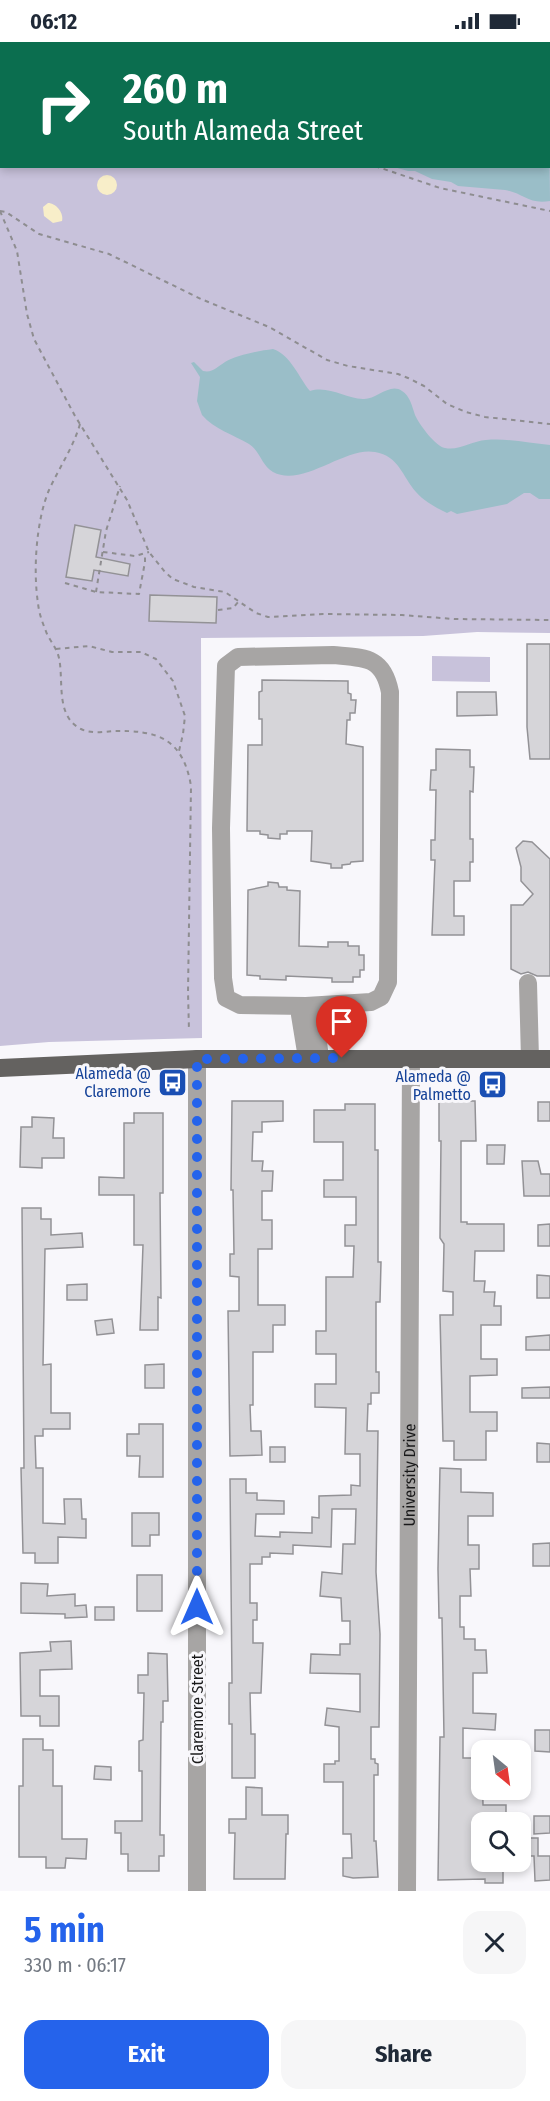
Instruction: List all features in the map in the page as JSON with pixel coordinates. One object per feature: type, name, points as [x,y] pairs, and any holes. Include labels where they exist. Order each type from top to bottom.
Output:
[{"type":"main road","points":[[0,1068],[197,1059],[550,1059]]},
{"type":"street","points":[[333,656],[369,659],[387,675],[390,692],[388,982],[381,997],[372,1002],[306,1006],[240,1005],[226,999],[223,978],[221,840],[226,666],[238,657],[333,656]]},
{"type":"street","points":[[528,983],[530,1059]]},
{"type":"street","points":[[306,1006],[315,1018],[313,1058]]},
{"type":"street","name":"Claremore Street","points":[[197,1059],[197,1891]]},
{"type":"street","name":"University Drive","points":[[407,1891],[411,1059]]},
{"type":"path","points":[[381,168],[440,188],[550,211]]},
{"type":"path","points":[[550,424],[485,417],[466,412],[447,404],[424,386],[408,378],[327,360],[269,327],[201,299],[109,254],[39,234],[6,212],[0,211],[17,251],[27,314],[34,339],[80,424],[120,486],[149,552],[173,579],[194,587],[219,590],[256,613],[268,617],[402,615],[454,619],[550,620]]},
{"type":"path","points":[[80,424],[70,451],[48,493],[39,532],[38,602],[44,627],[56,649],[59,660],[64,707],[75,724],[82,729],[95,732],[141,732],[160,736],[179,751],[189,772],[191,786],[189,1031]]},
{"type":"path","points":[[96,592],[106,531],[120,486]]},
{"type":"path","points":[[103,552],[135,556],[149,552]]},
{"type":"path","points":[[65,583],[96,592],[139,594],[145,555]]},
{"type":"path","points":[[218,610],[233,608],[239,601]]},
{"type":"path","points":[[56,649],[89,646],[112,652],[141,652],[156,659],[173,681],[185,716],[179,751]]},
{"type":"shaded area","points":[[0,168],[550,168],[550,633],[477,632],[423,636],[201,638],[202,1038],[49,1042],[0,1046]]},
{"type":"shaded area","points":[[432,656],[490,657],[490,682],[432,681]]},
{"type":"sand","points":[[107,175],[114,178],[117,185],[114,192],[107,195],[100,192],[97,185],[100,178]]},
{"type":"sand","points":[[48,203],[59,209],[62,221],[53,223],[44,216],[43,207]]},
{"type":"water","points":[[398,168],[550,168],[550,201],[531,200],[505,190],[458,186],[451,182],[432,179],[415,171]]},
{"type":"water","points":[[273,349],[290,361],[310,391],[323,390],[368,399],[388,390],[402,391],[409,398],[415,415],[424,429],[432,439],[445,448],[494,440],[550,445],[550,499],[539,499],[530,493],[524,493],[507,504],[457,514],[451,511],[447,513],[419,496],[395,462],[375,452],[351,455],[297,475],[273,472],[253,447],[218,428],[202,415],[197,401],[200,377],[191,363],[194,362],[203,371],[210,371],[235,357]]},
{"type":"building","points":[[75,525],[101,530],[96,557],[130,564],[128,576],[94,570],[92,581],[66,577]]},
{"type":"building","points":[[150,595],[217,597],[216,623],[149,621]]},
{"type":"building","points":[[527,644],[550,644],[550,759],[530,759],[527,727]]},
{"type":"building","points":[[262,680],[348,681],[348,693],[351,694],[351,700],[356,700],[355,713],[350,713],[350,720],[347,720],[346,744],[363,747],[363,861],[342,865],[342,868],[331,868],[331,864],[311,861],[312,831],[287,831],[287,834],[280,834],[280,839],[268,838],[268,835],[260,834],[260,831],[247,831],[248,745],[262,745],[259,692],[262,691]]},
{"type":"building","points":[[457,692],[496,692],[497,715],[457,716]]},
{"type":"building","points":[[436,749],[470,750],[470,767],[474,767],[473,792],[470,791],[470,839],[473,839],[473,862],[470,862],[470,881],[454,881],[454,916],[464,916],[464,935],[432,935],[435,860],[431,860],[431,840],[435,840],[436,790],[430,790],[431,770],[436,770]]},
{"type":"building","points":[[523,841],[532,842],[550,859],[550,976],[537,976],[528,972],[521,974],[511,969],[511,905],[523,905],[533,894],[521,881],[521,867],[516,848]]},
{"type":"building","points":[[268,882],[278,883],[279,887],[287,887],[287,890],[300,891],[299,946],[328,947],[328,942],[348,942],[348,946],[359,946],[359,955],[364,955],[364,970],[360,970],[360,977],[353,977],[353,982],[332,982],[332,978],[286,976],[286,980],[260,979],[260,976],[247,975],[248,890],[268,886]]},
{"type":"building","points":[[232,1101],[283,1101],[283,1121],[262,1122],[262,1132],[253,1132],[252,1161],[263,1161],[262,1171],[273,1171],[272,1191],[262,1191],[262,1220],[272,1220],[272,1249],[258,1249],[258,1305],[285,1305],[285,1325],[273,1325],[273,1352],[253,1352],[251,1431],[261,1431],[262,1455],[230,1456],[228,1311],[239,1311],[239,1277],[230,1276],[230,1254],[234,1254],[233,1190],[231,1190]]},
{"type":"building","points":[[439,1101],[475,1101],[476,1141],[461,1141],[461,1222],[504,1224],[504,1251],[475,1251],[474,1281],[485,1281],[484,1292],[495,1292],[494,1306],[501,1306],[501,1325],[481,1325],[481,1359],[497,1359],[497,1375],[470,1376],[470,1412],[497,1412],[497,1431],[486,1431],[486,1460],[454,1460],[454,1441],[443,1441],[440,1315],[453,1315],[453,1292],[443,1291],[444,1244],[440,1238]]},
{"type":"building","points":[[538,1102],[550,1102],[550,1121],[538,1121]]},
{"type":"building","points":[[345,1104],[375,1104],[375,1150],[378,1150],[378,1262],[381,1262],[380,1302],[376,1302],[376,1372],[379,1372],[379,1393],[371,1393],[371,1404],[368,1404],[367,1431],[378,1431],[376,1572],[380,1634],[379,1727],[371,1727],[371,1759],[375,1759],[375,1763],[378,1764],[378,1775],[374,1775],[374,1841],[376,1841],[378,1877],[353,1878],[343,1876],[343,1858],[352,1858],[351,1834],[343,1834],[343,1782],[324,1782],[324,1764],[335,1764],[335,1761],[339,1761],[339,1727],[325,1725],[327,1708],[360,1712],[360,1674],[310,1673],[311,1654],[340,1655],[340,1644],[350,1644],[350,1621],[342,1621],[341,1598],[320,1596],[322,1572],[342,1574],[343,1544],[355,1544],[356,1509],[332,1509],[331,1547],[293,1545],[293,1554],[270,1553],[270,1557],[262,1557],[262,1564],[250,1564],[250,1603],[257,1603],[257,1620],[253,1620],[253,1643],[263,1643],[261,1693],[250,1693],[251,1734],[255,1734],[255,1778],[232,1778],[232,1724],[229,1724],[229,1683],[232,1683],[230,1479],[246,1479],[246,1493],[257,1493],[257,1500],[284,1501],[284,1514],[256,1514],[255,1536],[280,1537],[280,1532],[312,1533],[312,1517],[319,1518],[319,1496],[351,1495],[351,1485],[360,1486],[360,1454],[345,1454],[346,1408],[315,1407],[315,1384],[336,1384],[336,1354],[316,1354],[316,1331],[326,1331],[326,1277],[353,1277],[354,1246],[345,1246],[345,1225],[356,1225],[356,1197],[324,1197],[324,1180],[343,1180],[343,1142],[314,1142],[314,1110],[345,1110]]},
{"type":"building","points":[[134,1113],[163,1113],[163,1193],[160,1193],[161,1298],[158,1297],[158,1330],[140,1330],[143,1245],[134,1245],[134,1195],[99,1195],[99,1177],[124,1178],[124,1123],[134,1123]]},
{"type":"building","points":[[32,1117],[54,1118],[53,1138],[64,1138],[64,1158],[42,1158],[42,1168],[20,1167],[21,1127],[32,1127]]},
{"type":"building","points":[[487,1145],[505,1145],[504,1164],[487,1164]]},
{"type":"building","points":[[522,1161],[538,1161],[541,1174],[550,1174],[550,1196],[524,1196]]},
{"type":"building","points":[[22,1208],[41,1208],[41,1219],[51,1219],[51,1235],[82,1233],[83,1247],[45,1249],[43,1365],[51,1364],[51,1413],[70,1413],[70,1429],[43,1429],[43,1436],[35,1436],[36,1468],[43,1468],[43,1523],[65,1524],[64,1499],[81,1499],[82,1519],[86,1519],[86,1538],[58,1537],[58,1563],[35,1563],[35,1553],[23,1553]]},
{"type":"building","points":[[550,1224],[550,1246],[538,1246],[538,1225]]},
{"type":"building","points":[[537,1275],[550,1276],[550,1298],[537,1298]]},
{"type":"building","points":[[87,1284],[87,1300],[67,1300],[67,1285]]},
{"type":"building","points":[[112,1319],[114,1333],[97,1335],[95,1321]]},
{"type":"building","points":[[550,1335],[550,1350],[526,1350],[526,1337]]},
{"type":"building","points":[[164,1364],[164,1388],[145,1388],[145,1365]]},
{"type":"building","points":[[550,1387],[550,1398],[522,1398],[522,1388]]},
{"type":"building","points":[[139,1424],[163,1424],[163,1477],[139,1477],[140,1456],[127,1456],[127,1434],[139,1434]]},
{"type":"building","points":[[537,1443],[550,1444],[550,1462],[537,1462]]},
{"type":"building","points":[[270,1447],[285,1447],[285,1462],[270,1462]]},
{"type":"building","points":[[440,1468],[461,1469],[461,1492],[493,1493],[493,1516],[468,1516],[468,1545],[479,1545],[479,1569],[470,1569],[471,1596],[460,1596],[460,1627],[464,1627],[464,1639],[475,1639],[475,1650],[486,1650],[487,1673],[473,1673],[473,1713],[496,1714],[495,1730],[463,1728],[463,1758],[471,1758],[471,1800],[483,1800],[483,1805],[506,1805],[506,1812],[471,1812],[471,1872],[503,1872],[503,1883],[485,1883],[485,1879],[438,1880],[440,1737],[444,1737],[442,1618],[439,1618]]},
{"type":"building","points":[[132,1513],[159,1513],[159,1535],[150,1535],[150,1546],[132,1546]]},
{"type":"building","points":[[550,1543],[550,1566],[533,1566],[533,1544]]},
{"type":"building","points":[[137,1575],[162,1575],[162,1611],[137,1611]]},
{"type":"building","points":[[21,1583],[48,1584],[47,1596],[75,1594],[75,1606],[86,1605],[87,1617],[65,1618],[65,1614],[21,1613]]},
{"type":"building","points":[[95,1607],[114,1607],[114,1620],[95,1620]]},
{"type":"building","points":[[71,1641],[72,1669],[40,1670],[40,1696],[59,1696],[59,1726],[40,1726],[40,1716],[21,1716],[20,1653],[51,1651],[50,1642]]},
{"type":"building","points":[[148,1653],[167,1654],[168,1701],[163,1701],[163,1722],[161,1722],[160,1835],[164,1835],[164,1856],[159,1856],[159,1871],[128,1871],[128,1854],[121,1854],[121,1833],[115,1833],[115,1821],[142,1821],[142,1771],[139,1771],[139,1741],[143,1740],[144,1693],[138,1693],[138,1675],[148,1675]]},
{"type":"building","points":[[535,1730],[550,1730],[550,1752],[535,1751]]},
{"type":"building","points":[[23,1739],[43,1739],[43,1750],[53,1750],[53,1786],[62,1786],[62,1839],[87,1839],[86,1859],[66,1858],[65,1868],[46,1868],[46,1857],[19,1857],[19,1786],[23,1786]]},
{"type":"building","points":[[95,1766],[111,1767],[111,1780],[94,1779]]},
{"type":"building","points":[[246,1787],[262,1788],[262,1815],[288,1815],[285,1879],[234,1879],[235,1833],[229,1833],[229,1819],[246,1819]]},
{"type":"building","points":[[534,1816],[550,1816],[550,1833],[534,1834]]},
{"type":"building","points":[[531,1838],[538,1838],[538,1856],[550,1856],[550,1880],[535,1881],[534,1856],[531,1856]]},
{"type":"place","name":"Alameda @ Claremore","points":[[172,1082]]},
{"type":"place","name":"Alameda @ Palmetto","points":[[492,1085]]},
{"type":"route","points":[[197,1607],[197,1059],[342,1058]]}]
